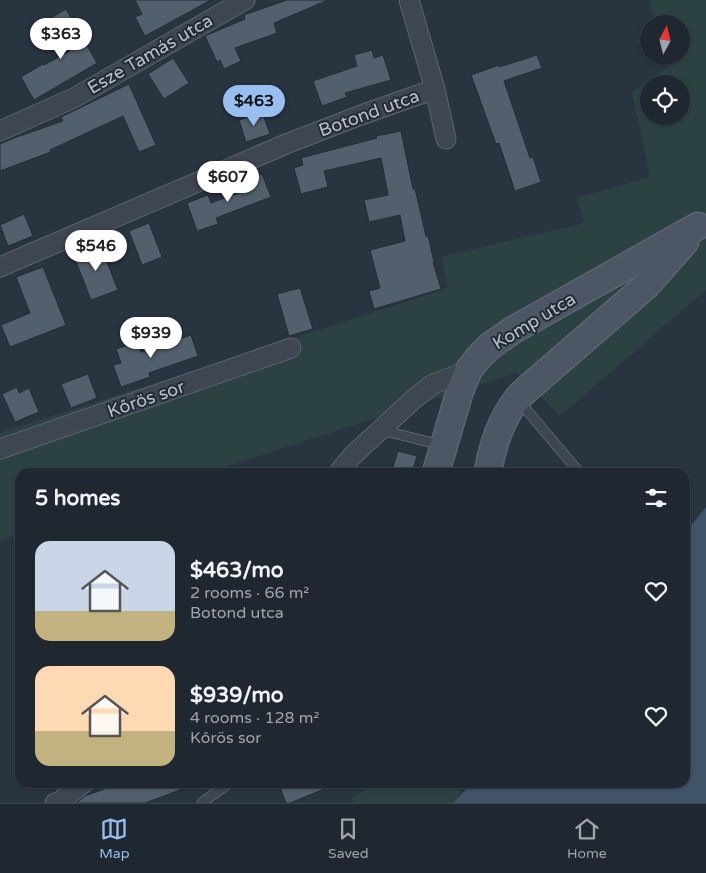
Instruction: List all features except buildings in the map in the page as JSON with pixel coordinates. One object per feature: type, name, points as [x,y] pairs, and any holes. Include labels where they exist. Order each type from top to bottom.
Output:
[{"type":"street","name":"Esze Tamás utca","points":[[0,131],[74,98],[245,0]]},
{"type":"street","points":[[408,0],[435,89],[446,139]]},
{"type":"street","name":"Botond utca","points":[[0,267],[286,144],[435,89]]},
{"type":"street","name":"Komp utca","points":[[437,468],[460,391],[468,371],[490,346],[513,330],[702,221]]},
{"type":"street","name":"Komp utca","points":[[489,468],[500,428],[517,399],[647,285],[702,221]]},
{"type":"street","name":"Kőrös sor","points":[[0,449],[291,348]]},
{"type":"street","points":[[342,468],[352,456],[433,384],[468,371]]},
{"type":"street","points":[[55,803],[76,788]]},
{"type":"lane","points":[[517,399],[576,468]]},
{"type":"lane","points":[[381,430],[443,445]]},
{"type":"lane","points":[[202,803],[221,788]]},
{"type":"green space","points":[[649,0],[706,0],[706,290],[560,416],[516,373],[221,468],[15,468],[15,536],[0,540],[0,433],[448,288],[441,257],[584,223],[577,198],[650,177],[632,92],[640,86],[640,125],[690,125],[690,75],[656,75],[669,66],[690,65],[690,15],[653,15]]},
{"type":"green space","points":[[370,788],[459,788],[460,795],[453,803],[353,803],[353,796]]},
{"type":"water","points":[[706,507],[706,803],[453,803],[467,788],[690,788],[690,527]]}]
